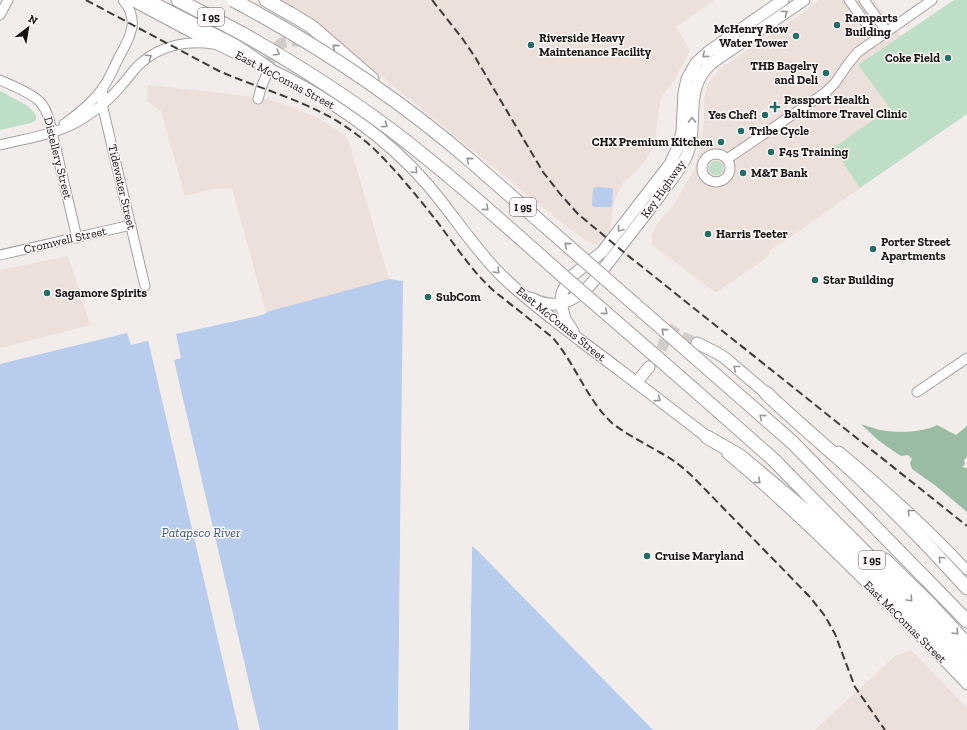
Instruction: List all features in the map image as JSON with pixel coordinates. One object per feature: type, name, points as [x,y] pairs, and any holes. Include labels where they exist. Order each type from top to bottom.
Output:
[{"type":"highway","points":[[146,0],[270,65]]},
{"type":"highway","name":"I 95","points":[[178,0],[243,34],[302,69],[349,99],[428,158],[775,461],[821,499],[930,604],[967,644]]},
{"type":"highway","name":"I 95","points":[[233,0],[290,32],[342,64],[389,96],[424,123],[478,168],[792,442],[851,491],[967,608]]},
{"type":"highway","points":[[266,0],[312,27],[375,82]]},
{"type":"highway","points":[[766,393],[790,416],[837,456],[888,505],[967,588]]},
{"type":"highway","points":[[707,438],[740,456],[807,512],[967,673]]},
{"type":"highway","name":"I 95","points":[[792,442],[967,621]]},
{"type":"highway","name":"I 95","points":[[775,461],[904,592],[967,660]]},
{"type":"main road","name":"East McComas Street","points":[[132,0],[220,46],[270,65],[367,128],[417,173],[438,197],[480,252],[497,271],[520,292],[543,312],[707,438]]},
{"type":"main road","name":"Key Highway","points":[[561,304],[562,293],[570,279],[602,252],[670,164],[678,147],[682,132],[685,86],[687,79],[696,63],[708,52],[783,0]]},
{"type":"main road","name":"Key Highway","points":[[561,304],[578,296],[587,288],[629,237],[678,171],[687,155],[689,148],[695,88],[705,70],[733,48],[804,0]]},
{"type":"main road","points":[[520,292],[542,303],[561,304],[567,323],[578,338]]},
{"type":"main road","points":[[697,342],[725,358],[766,393]]},
{"type":"main road","points":[[636,383],[649,367]]},
{"type":"street","points":[[0,15],[8,0]]},
{"type":"street","points":[[52,132],[79,112],[103,88],[128,42],[132,29],[132,20],[130,10],[123,0]]},
{"type":"street","points":[[849,0],[877,39]]},
{"type":"street","points":[[864,0],[887,32]]},
{"type":"street","points":[[727,159],[826,92],[835,83],[858,52],[932,0]]},
{"type":"street","points":[[0,145],[52,132],[75,123],[102,104],[122,85],[141,62],[160,50],[177,44],[190,43],[207,43],[220,46]]},
{"type":"street","points":[[258,99],[270,65]]},
{"type":"street","name":"Distellery Street","points":[[0,80],[31,96],[39,101],[45,108],[49,118],[77,238]]},
{"type":"street","name":"Tidewater Street","points":[[103,88],[102,104],[145,286]]},
{"type":"street","points":[[88,115],[97,118],[107,126]]},
{"type":"street","name":"Cromwell Street","points":[[0,255],[130,226]]},
{"type":"street","points":[[917,392],[967,358]]},
{"type":"street","points":[[766,393],[792,412],[882,487],[920,522],[967,570]]},
{"type":"street","name":"East McComas Street","points":[[707,438],[770,491],[833,550],[967,685]]},
{"type":"shaded area","points":[[278,0],[714,0],[676,27],[690,51],[674,81],[662,96],[655,141],[650,153],[644,163],[623,183],[614,201],[610,230],[595,245],[571,230],[312,20]]},
{"type":"shaded area","points":[[819,0],[874,0],[901,36],[858,65],[890,108],[833,148],[860,188],[770,250],[769,255],[762,261],[715,292],[655,247],[652,244],[651,236],[657,224],[675,203],[696,166],[704,122],[704,99],[708,84],[720,69],[764,38],[793,20]]},
{"type":"shaded area","points":[[148,85],[268,99],[322,120],[342,134],[348,139],[389,279],[266,312],[232,188],[214,189],[185,196],[161,111],[147,101]]},
{"type":"shaded area","points":[[68,256],[90,325],[0,348],[0,270]]},
{"type":"shaded area","points":[[911,650],[967,708],[967,730],[815,730],[895,656]]},
{"type":"green space","points":[[954,0],[967,0],[967,114],[860,188],[833,148],[890,108],[858,65]]},
{"type":"green space","points":[[0,91],[28,106],[36,116],[36,120],[31,123],[0,130]]},
{"type":"green space","points":[[716,161],[721,163],[723,168],[721,173],[716,175],[711,173],[709,168],[711,163]]},
{"type":"green space","points":[[861,424],[880,430],[894,432],[924,430],[937,425],[956,435],[967,426],[967,457],[964,460],[965,464],[962,467],[967,468],[967,512],[936,486],[912,469],[910,463],[912,459],[908,455],[901,456],[878,440]]},
{"type":"water","points":[[596,187],[611,188],[613,190],[612,206],[594,207],[592,205],[593,190]]},
{"type":"water","name":"Patapsco River","points":[[389,279],[403,281],[398,730],[0,730],[0,364],[127,333],[131,345],[258,316],[267,313],[266,312]]},
{"type":"water","points":[[472,546],[478,551],[653,730],[469,730]]},
{"type":"pier","points":[[176,334],[181,358],[174,360],[260,730],[239,730],[148,340]]},
{"type":"pier","points":[[401,473],[403,475],[400,730],[398,730]]},
{"type":"pier","points":[[471,545],[469,730],[467,730]]},
{"type":"tunnel","points":[[270,62],[276,49],[283,42],[307,41]]},
{"type":"tunnel","points":[[652,363],[663,346],[665,337],[664,326]]},
{"type":"tunnel","points":[[668,328],[680,336],[697,343]]},
{"type":"railway","points":[[86,0],[219,71],[290,98],[324,114],[341,123],[373,148],[398,174],[481,278],[494,291],[552,337],[568,358],[588,393],[603,414],[612,423],[629,435],[679,464],[810,597],[825,616],[835,634],[855,687],[885,730]]},
{"type":"railway","points":[[432,0],[475,57],[543,172],[578,214],[967,526]]},
{"type":"place","name":"Ramparts Building","points":[[837,25]]},
{"type":"place","name":"McHenry Row Water Tower","points":[[796,36]]},
{"type":"place","name":"Riverside Heavy Maintenance Facility","points":[[531,45]]},
{"type":"place","name":"Coke Field","points":[[948,58]]},
{"type":"place","name":"THB Bagelry and Deli","points":[[826,73]]},
{"type":"place","name":"Passport Health Baltimore Travel Clinic","points":[[775,107]]},
{"type":"place","name":"Yes Chef!","points":[[765,115]]},
{"type":"place","name":"Tribe Cycle","points":[[741,131]]},
{"type":"place","name":"CHX Premium Kitchen","points":[[721,142]]},
{"type":"place","name":"F45 Training","points":[[771,152]]},
{"type":"place","name":"M&T Bank","points":[[743,173]]},
{"type":"place","name":"Harris Teeter","points":[[708,234]]},
{"type":"place","name":"Porter Street Apartments","points":[[873,249]]},
{"type":"place","name":"Star Building","points":[[815,280]]},
{"type":"place","name":"Sagamore Spirits","points":[[47,293]]},
{"type":"place","name":"SubCom","points":[[428,297]]},
{"type":"place","name":"Cruise Maryland","points":[[647,556]]}]
